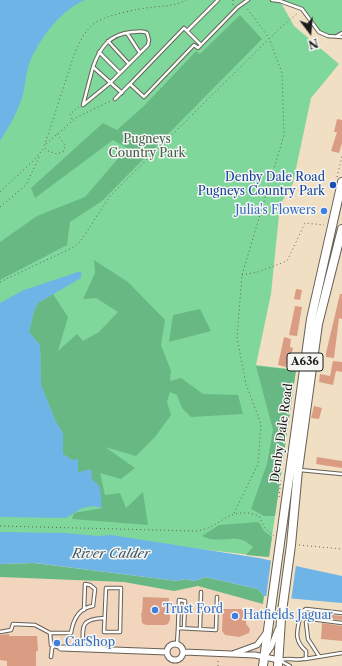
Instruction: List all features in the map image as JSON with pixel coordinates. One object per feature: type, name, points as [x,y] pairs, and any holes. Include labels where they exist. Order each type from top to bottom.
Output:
[{"type":"main road","name":"Denby Dale Road","points":[[263,666],[311,319],[342,182]]},
{"type":"main road","name":"Denby Dale Road","points":[[277,664],[298,470],[318,324],[342,229]]},
{"type":"street","points":[[264,657],[271,647],[281,619]]},
{"type":"street","points":[[232,654],[257,644],[267,631]]},
{"type":"street","points":[[177,644],[182,647],[184,652],[182,657],[175,663],[167,652],[172,645],[177,644]]},
{"type":"street","points":[[61,648],[167,652]]},
{"type":"street","points":[[184,652],[264,657],[277,664]]},
{"type":"lane","points":[[187,31],[218,0]]},
{"type":"lane","points":[[130,84],[144,97],[194,45],[198,48],[248,0]]},
{"type":"lane","points":[[272,0],[302,9],[319,32],[328,36],[342,37]]},
{"type":"lane","points":[[289,0],[291,5]]},
{"type":"lane","points":[[115,99],[184,28],[201,45]]},
{"type":"lane","points":[[145,31],[149,40],[148,45],[110,83],[83,105],[93,67],[99,52],[108,41],[114,36],[145,31]]},
{"type":"lane","points":[[337,36],[342,32]]},
{"type":"lane","points":[[127,33],[140,53]]},
{"type":"lane","points":[[108,41],[129,64]]},
{"type":"lane","points":[[99,52],[120,73]]},
{"type":"lane","points":[[93,67],[122,93]]},
{"type":"lane","points":[[298,470],[342,474]]},
{"type":"lane","points":[[0,632],[11,630],[13,624],[35,625],[50,633],[71,633],[74,619],[84,610],[93,606],[94,589],[90,585],[85,584],[84,610]]},
{"type":"lane","points":[[106,588],[121,588],[120,632],[104,632],[104,618],[106,588]]},
{"type":"lane","points":[[200,629],[201,592]]},
{"type":"lane","points":[[178,628],[216,630],[217,597]]},
{"type":"lane","points":[[177,644],[178,600],[185,600],[184,628]]},
{"type":"lane","points":[[305,659],[308,655],[297,639],[301,612],[306,609],[342,613]]},
{"type":"lane","points":[[83,649],[83,626],[85,621],[92,618],[104,618]]},
{"type":"lane","points":[[319,656],[308,639],[306,622],[311,619],[342,623]]},
{"type":"lane","points":[[50,633],[50,641],[54,646],[61,648]]},
{"type":"lane","points":[[51,657],[54,646]]},
{"type":"lane","points":[[277,664],[287,658],[305,659],[342,654]]},
{"type":"lane","points":[[277,664],[290,666]]},
{"type":"path","points":[[0,526],[146,531],[201,531],[234,513],[258,464],[261,424],[246,384],[237,338],[242,275],[284,135],[282,73],[269,38],[244,3]]},
{"type":"path","points":[[0,282],[74,247],[80,242],[110,196],[269,38],[302,9]]},
{"type":"path","points":[[0,207],[26,185],[44,147],[57,134],[72,120],[115,99]]},
{"type":"path","points":[[72,120],[70,114],[83,105]]},
{"type":"path","points":[[44,147],[48,151],[57,154],[64,150],[65,144],[57,134]]},
{"type":"path","points":[[0,192],[41,153]]},
{"type":"path","points":[[242,275],[258,272],[287,261],[305,223],[332,227]]},
{"type":"path","points":[[234,513],[259,516],[265,528],[275,537],[280,538]]},
{"type":"path","points":[[291,545],[342,550]]},
{"type":"path","points":[[218,653],[218,666]]},
{"type":"shaded area","points":[[0,577],[124,582],[174,591],[198,586],[263,604],[262,666],[0,666]]},
{"type":"green space","name":"Pugneys Country Park","points":[[0,0],[342,0],[342,34],[335,36],[319,30],[301,9],[280,1],[294,26],[339,64],[311,98],[293,183],[280,205],[271,294],[256,365],[296,370],[269,557],[69,534],[0,540]]},
{"type":"green space","points":[[240,15],[262,39],[102,201],[70,222],[67,245],[0,280],[0,242],[37,216],[85,197],[127,148],[113,140],[35,198],[31,188],[103,123],[117,130],[145,105],[196,51],[200,54]]},
{"type":"green space","points":[[94,260],[128,282],[165,320],[161,345],[171,371],[170,381],[181,378],[203,394],[238,395],[243,414],[191,417],[182,408],[177,395],[170,392],[167,402],[171,415],[155,437],[136,456],[105,447],[135,468],[121,479],[100,473],[105,495],[120,493],[126,508],[143,492],[148,525],[72,519],[74,513],[102,508],[78,472],[72,460],[63,454],[63,433],[56,422],[41,385],[40,345],[29,332],[34,311],[38,303],[53,294],[68,317],[58,351],[77,334],[83,341],[99,332],[118,312],[96,298],[83,299],[95,273]]},
{"type":"green space","points":[[200,309],[211,331],[169,342],[173,315]]},
{"type":"green space","points":[[256,366],[296,370],[275,516],[264,516],[251,509],[267,464],[273,430]]},
{"type":"green space","points":[[259,522],[264,531],[272,537],[269,557],[246,555],[253,547],[247,542],[234,539],[215,540],[202,536],[219,525]]},
{"type":"green space","points":[[34,563],[177,581],[185,579],[195,581],[205,577],[258,589],[264,596],[263,604],[198,586],[174,591],[124,582],[0,577],[0,564]]},
{"type":"water","points":[[0,0],[85,0],[68,10],[60,17],[40,43],[30,61],[19,106],[0,141]]},
{"type":"water","points":[[81,271],[81,278],[38,303],[34,311],[29,332],[40,345],[41,385],[56,422],[63,433],[63,454],[72,460],[78,459],[78,472],[91,469],[92,479],[100,487],[102,508],[93,506],[82,508],[66,518],[0,517],[0,303],[24,290]]},
{"type":"water","name":"River Calder","points":[[0,532],[65,533],[98,536],[111,535],[259,558],[342,576],[342,603],[264,596],[258,589],[205,577],[195,581],[185,579],[177,581],[35,563],[0,564]]},
{"type":"pier","points":[[271,560],[296,565],[291,601],[266,598]]},
{"type":"building","points":[[337,119],[342,120],[342,143],[339,153],[331,151],[337,132],[334,132]]},
{"type":"building","points":[[296,289],[302,290],[300,300],[294,299]]},
{"type":"building","points":[[340,294],[342,294],[342,319],[339,318],[334,358],[326,357],[326,353]]},
{"type":"building","points":[[295,306],[302,307],[297,336],[289,335]]},
{"type":"building","points":[[284,337],[291,339],[290,347],[293,348],[292,352],[289,352],[286,367],[278,365]]},
{"type":"building","points":[[333,361],[342,362],[342,372],[336,371],[333,385],[319,382],[320,374],[330,376]]},
{"type":"building","points":[[314,406],[322,408],[319,419],[311,418]]},
{"type":"building","points":[[317,457],[342,461],[342,468],[316,464]]},
{"type":"building","name":"Trust Ford","points":[[143,597],[169,598],[168,614],[170,614],[170,620],[168,624],[146,625],[142,623],[141,613]]},
{"type":"building","name":"Hatfields Jaguar","points":[[223,609],[247,609],[246,624],[250,629],[249,633],[239,637],[225,635],[222,631]]},
{"type":"building","points":[[323,614],[342,616],[342,620],[323,618]]},
{"type":"building","points":[[322,623],[342,626],[342,641],[321,639]]},
{"type":"building","points":[[9,634],[9,636],[37,636],[38,651],[36,651],[36,666],[7,666],[7,661],[0,660],[0,635]]},
{"type":"place","name":"Denby Dale Road Pugneys Country Park","points":[[333,185]]},
{"type":"place","name":"Julia's Flowers","points":[[324,211]]},
{"type":"place","name":"Trust Ford","points":[[155,610]]},
{"type":"place","name":"Hatfields Jaguar","points":[[235,616]]},
{"type":"place","name":"CarShop","points":[[57,643]]}]
